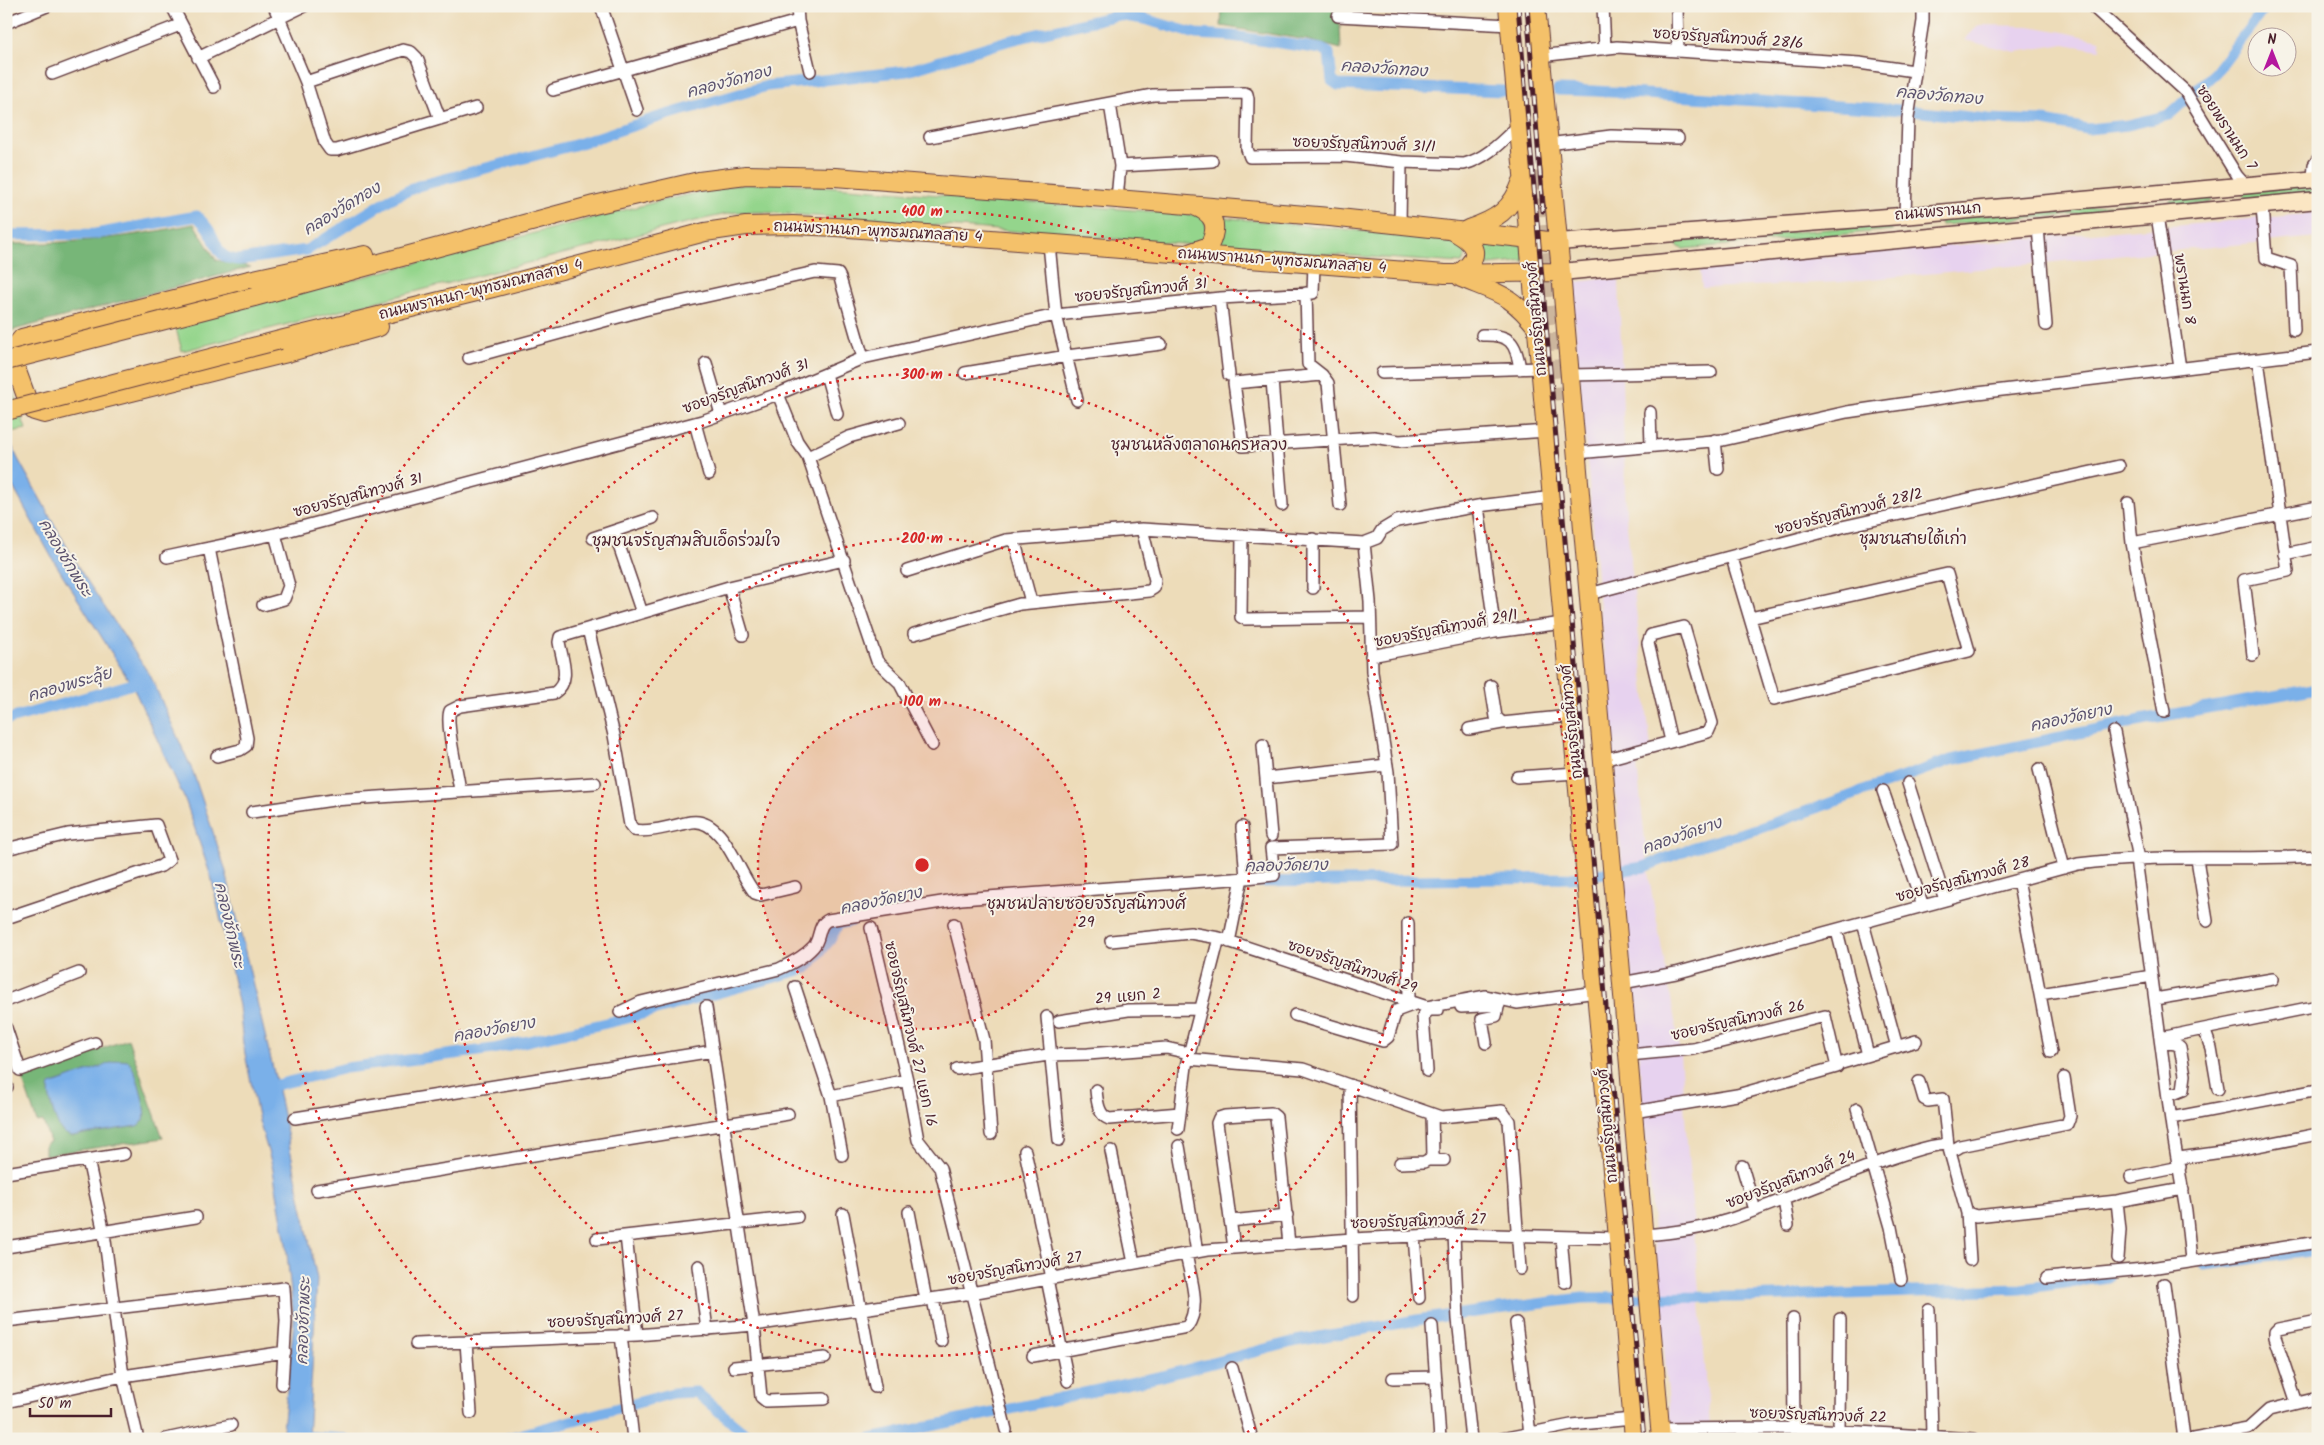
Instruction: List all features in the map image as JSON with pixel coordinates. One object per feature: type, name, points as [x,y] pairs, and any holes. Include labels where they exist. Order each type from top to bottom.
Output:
[{"type":"main road","name":"ถนนจรัญสนิทวงศ์","points":[[1508,6],[1510,25],[1558,242],[1660,1434]]},
{"type":"main road","name":"ถนนจรัญสนิทวงศ์","points":[[1516,6],[1536,136]]},
{"type":"main road","name":"ถนนจรัญสนิทวงศ์","points":[[1529,6],[1536,136]]},
{"type":"main road","name":"ถนนจรัญสนิทวงศ์","points":[[1536,6],[1540,56],[1536,136],[1522,157],[1618,1238],[1634,1439]]},
{"type":"main road","points":[[1522,157],[1530,164],[1544,163],[1536,136]]},
{"type":"main road","points":[[6,360],[254,297],[480,234],[649,191],[699,181],[746,175],[835,177],[1191,205],[1400,224],[1558,242]]},
{"type":"main road","points":[[1455,230],[1491,222],[1506,211],[1518,193],[1524,178]]},
{"type":"main road","name":"ถนนพรานนก","points":[[1558,242],[1905,215],[2315,179]]},
{"type":"main road","points":[[2246,186],[2239,190],[2240,200],[2246,204],[2259,206]]},
{"type":"main road","points":[[2177,192],[2167,198],[2165,207],[2170,211],[2183,213]]},
{"type":"main road","points":[[2135,195],[2146,206],[2150,216]]},
{"type":"main road","name":"ถนนพรานนก","points":[[1561,272],[2318,200]]},
{"type":"main road","points":[[1184,254],[1203,250],[1209,246],[1214,236],[1215,227],[1206,211],[1191,205]]},
{"type":"main road","name":"ถนนพรานนก-พุทธมณฑลสาย 4","points":[[6,411],[280,340],[493,288],[705,232],[746,226],[828,226],[1454,274],[1561,272]]},
{"type":"main road","points":[[1454,274],[1469,265],[1474,258],[1472,243],[1455,230]]},
{"type":"main road","points":[[480,234],[289,271],[22,338],[13,349],[14,363],[30,407],[39,414],[50,414],[325,344],[398,322],[493,288]]},
{"type":"main road","points":[[1454,274],[1504,295],[1519,305],[1538,329]]},
{"type":"main road","points":[[1541,374],[1557,364],[1565,368],[1570,378]]},
{"type":"main road","name":"ถนนจรัญสนิทวงศ์","points":[[1557,400],[1581,675]]},
{"type":"main road","points":[[1577,780],[1581,675]]},
{"type":"main road","points":[[1581,675],[1605,784]]},
{"type":"street","points":[[6,23],[47,6]]},
{"type":"street","points":[[172,6],[180,25],[214,87]]},
{"type":"street","points":[[274,6],[306,82],[325,143],[330,150],[337,150],[476,108]]},
{"type":"street","points":[[198,58],[304,6]]},
{"type":"street","points":[[600,6],[637,110]]},
{"type":"street","points":[[797,6],[798,21],[810,71]]},
{"type":"street","points":[[1604,6],[1605,48]]},
{"type":"street","points":[[1677,6],[1678,51]]},
{"type":"street","points":[[1905,215],[1908,118],[1923,21],[1923,6]]},
{"type":"street","name":"ซอยพรานนก 7","points":[[2094,7],[2185,92],[2237,176],[2246,186]]},
{"type":"street","points":[[1338,16],[1510,25]]},
{"type":"street","points":[[553,90],[798,21]]},
{"type":"street","points":[[52,74],[180,25]]},
{"type":"street","name":"ซอยจรัญสนิทวงศ์ 28/6","points":[[1540,56],[1617,47],[1860,63],[1914,71]]},
{"type":"street","points":[[306,82],[403,50],[411,52],[417,58],[440,119]]},
{"type":"street","name":"ซอยจรัญสนิทวงศ์ 31/1","points":[[930,137],[1153,95],[1244,93],[1248,99],[1247,149],[1250,157],[1345,156],[1401,162],[1464,164],[1474,162],[1489,152],[1536,136]]},
{"type":"street","points":[[1110,104],[1120,166],[1117,199]]},
{"type":"street","points":[[1536,136],[1678,138]]},
{"type":"street","points":[[2315,179],[2314,165],[2318,159]]},
{"type":"street","points":[[1120,166],[1212,161]]},
{"type":"street","points":[[1400,224],[1401,162]]},
{"type":"street","points":[[2259,206],[2266,258],[2290,266],[2294,330]]},
{"type":"street","name":"พรานนก 8","points":[[2150,216],[2180,368]]},
{"type":"street","points":[[2038,227],[2046,325]]},
{"type":"street","points":[[1048,244],[1056,315],[1068,356],[1077,400]]},
{"type":"street","points":[[1314,264],[1313,293],[1306,293],[1308,364],[1322,375],[1328,384],[1340,504]]},
{"type":"street","points":[[469,358],[644,310],[815,272],[826,272],[838,274],[840,278],[863,358]]},
{"type":"street","name":"ซอยจรัญสนิทวงศ์ 31","points":[[167,557],[275,534],[695,422],[778,394],[863,358],[1056,315],[1220,298],[1306,293]]},
{"type":"street","points":[[1220,298],[1229,375]]},
{"type":"street","points":[[1482,336],[1500,335],[1509,340],[1518,353],[1520,369]]},
{"type":"street","points":[[965,373],[1068,356],[1160,344]]},
{"type":"street","points":[[1576,453],[1715,440],[1847,412],[1941,398],[2318,352]]},
{"type":"street","points":[[2253,655],[2244,580],[2288,572],[2258,360]]},
{"type":"street","points":[[706,363],[721,414]]},
{"type":"street","points":[[1382,373],[1520,369],[1541,374]]},
{"type":"street","points":[[1570,378],[1711,372]]},
{"type":"street","points":[[826,374],[838,414]]},
{"type":"street","points":[[1322,375],[1234,384],[1243,446],[1374,437],[1398,441],[1547,431]]},
{"type":"street","points":[[1272,380],[1282,504]]},
{"type":"street","points":[[778,394],[798,441],[808,457],[877,661],[899,682],[932,745]]},
{"type":"street","points":[[1650,412],[1651,446]]},
{"type":"street","points":[[695,422],[709,474]]},
{"type":"street","points":[[808,457],[849,437],[899,422]]},
{"type":"street","points":[[1715,440],[1718,469]]},
{"type":"street","name":"ซอยจรัญสนิทวงศ์ 28/2","points":[[1589,594],[1732,558],[1846,526],[2119,466]]},
{"type":"street","points":[[907,571],[1014,539],[1142,529],[1364,542],[1378,538],[1382,530],[1390,523],[1478,506],[1553,497]]},
{"type":"street","points":[[2128,503],[2132,542],[2164,712]]},
{"type":"street","points":[[1478,506],[1495,632]]},
{"type":"street","points":[[2132,542],[2318,507]]},
{"type":"street","points":[[593,538],[653,518]]},
{"type":"street","points":[[914,634],[1031,602],[1149,591],[1154,588],[1155,580],[1142,529]]},
{"type":"street","points":[[614,531],[642,613]]},
{"type":"street","points":[[262,605],[284,599],[289,586],[275,534]]},
{"type":"street","points":[[1242,535],[1241,617],[1245,620],[1370,617]]},
{"type":"street","points":[[1014,539],[1031,602]]},
{"type":"street","points":[[1313,540],[1313,588]]},
{"type":"street","points":[[1364,542],[1372,656]]},
{"type":"street","points":[[2285,554],[2318,547]]},
{"type":"street","points":[[209,548],[247,738],[246,746],[240,750],[217,756]]},
{"type":"street","points":[[1732,558],[1774,699],[1969,651],[1947,574],[1750,618]]},
{"type":"street","points":[[460,791],[454,746],[448,726],[450,710],[460,706],[554,693],[560,689],[565,676],[559,642],[560,637],[729,587],[844,560]]},
{"type":"street","points":[[729,587],[743,635]]},
{"type":"street","name":"ซอยจรัญสนิทวงศ์ 29/1","points":[[1271,842],[1392,844],[1387,765],[1375,698],[1372,656],[1495,632],[1563,623]]},
{"type":"street","points":[[1603,760],[1708,732],[1711,728],[1712,723],[1684,627],[1651,635],[1648,643],[1671,741]]},
{"type":"street","points":[[588,629],[614,735],[630,825],[634,830],[694,822],[706,824],[726,843],[755,893],[761,895],[795,887]]},
{"type":"street","points":[[1491,686],[1496,717],[1502,723]]},
{"type":"street","points":[[1470,729],[1502,723],[1571,716]]},
{"type":"street","points":[[2114,732],[2138,859],[2191,1260]]},
{"type":"street","points":[[620,1012],[640,1002],[779,969],[796,962],[814,947],[818,940],[821,926],[828,920],[961,899],[1274,875],[1263,746]]},
{"type":"street","points":[[1266,778],[1387,765]]},
{"type":"street","points":[[2040,769],[2064,868]]},
{"type":"street","points":[[1518,777],[1577,780]]},
{"type":"street","points":[[252,812],[333,800],[594,783]]},
{"type":"street","points":[[1908,783],[1945,900]]},
{"type":"street","points":[[1883,791],[1923,906]]},
{"type":"street","points":[[6,849],[68,834],[156,825],[169,860],[161,866],[6,918]]},
{"type":"street","points":[[1178,1129],[1188,1056],[1200,1009],[1244,878],[1242,827]]},
{"type":"street","name":"ซอยจรัญสนิทวงศ์ 28","points":[[1622,983],[1676,973],[1837,931],[2064,868],[2120,858],[2197,859],[2318,856]]},
{"type":"street","points":[[2197,859],[2207,920]]},
{"type":"street","points":[[2018,880],[2051,1052]]},
{"type":"street","points":[[1295,1015],[1383,1041],[1388,1037],[1396,1011],[1412,1002],[1408,923]]},
{"type":"street","points":[[1863,923],[1897,1047]]},
{"type":"street","points":[[954,924],[984,1040],[990,1134]]},
{"type":"street","name":"ซอยจรัญสนิทวงศ์ 27 แยก 16","points":[[870,928],[907,1080],[918,1140],[940,1168],[1006,1430]]},
{"type":"street","points":[[1837,931],[1868,1055]]},
{"type":"street","name":"ซอยจรัญสนิทวงศ์ 29","points":[[1111,941],[1190,933],[1224,940],[1427,1006],[1486,996],[1499,1002],[1517,1003],[1596,992]]},
{"type":"street","points":[[6,1001],[79,973]]},
{"type":"street","points":[[2040,994],[2152,976]]},
{"type":"street","points":[[2155,999],[2273,979]]},
{"type":"street","points":[[795,988],[830,1096],[842,1155]]},
{"type":"street","points":[[1427,1071],[1424,1012],[1499,1002],[1496,1016],[1482,1019],[1486,1042]]},
{"type":"street","points":[[2161,1040],[2204,1029],[2318,1006]]},
{"type":"street","points":[[706,1007],[754,1325],[763,1400],[824,1399]]},
{"type":"street","name":"29 แยก 2","points":[[1051,1055],[1053,1019],[1128,1010],[1200,1009]]},
{"type":"street","name":"ซอยจรัญสนิทวงศ์ 26","points":[[1629,1055],[1693,1049],[1825,1016],[1837,1067],[1730,1097],[1633,1112]]},
{"type":"street","points":[[6,1028],[20,1070],[95,1042]]},
{"type":"street","points":[[2204,1029],[2211,1048],[2218,1089]]},
{"type":"street","points":[[2161,1040],[2180,1047],[2185,1076],[2183,1090],[2168,1096]]},
{"type":"street","points":[[1842,1063],[1916,1041]]},
{"type":"street","points":[[957,1069],[1051,1055],[1166,1048],[1188,1056],[1303,1069],[1441,1117],[1502,1111],[1507,1116],[1520,1236],[1520,1269]]},
{"type":"street","points":[[295,1118],[713,1051]]},
{"type":"street","points":[[1051,1055],[1059,1140]]},
{"type":"street","name":"ซอยจรัญสนิทวงศ์ 24","points":[[1643,1235],[1690,1231],[1727,1221],[1874,1163],[1943,1144],[1949,1148],[2067,1124],[2070,1116],[2064,1078]]},
{"type":"street","points":[[830,1096],[907,1080]]},
{"type":"street","points":[[1919,1082],[1924,1099],[1928,1101],[1943,1099],[1949,1148],[1967,1213],[1970,1260]]},
{"type":"street","points":[[1350,1085],[1353,1296]]},
{"type":"street","points":[[1096,1090],[1098,1106],[1105,1118],[1180,1113]]},
{"type":"street","points":[[2171,1118],[2317,1092]]},
{"type":"street","points":[[1857,1109],[1891,1227],[1900,1279]]},
{"type":"street","points":[[1234,1248],[1217,1123],[1219,1118],[1225,1116],[1272,1113],[1276,1117],[1289,1244]]},
{"type":"street","points":[[317,1190],[788,1114]]},
{"type":"street","points":[[1431,1160],[1433,1157],[1432,1114]]},
{"type":"street","points":[[2131,1177],[2179,1163],[2318,1134]]},
{"type":"street","points":[[1033,1356],[1187,1326],[1193,1318],[1195,1305],[1192,1253],[1180,1146]]},
{"type":"street","points":[[1111,1151],[1134,1263]]},
{"type":"street","points":[[1025,1152],[1068,1381]]},
{"type":"street","points":[[6,1173],[124,1154]]},
{"type":"street","points":[[88,1160],[104,1233],[124,1376],[138,1439]]},
{"type":"street","points":[[1400,1163],[1444,1160]]},
{"type":"street","points":[[1742,1166],[1755,1210]]},
{"type":"street","points":[[1967,1213],[1976,1216],[2117,1202],[2183,1189]]},
{"type":"street","points":[[1784,1200],[1788,1225]]},
{"type":"street","points":[[2117,1202],[2120,1230],[2118,1258]]},
{"type":"street","points":[[909,1212],[929,1299],[941,1341]]},
{"type":"street","points":[[843,1214],[875,1387]]},
{"type":"street","points":[[1230,1221],[1286,1215]]},
{"type":"street","points":[[6,1246],[104,1233],[196,1217]]},
{"type":"street","points":[[597,1239],[737,1222],[798,1217]]},
{"type":"street","points":[[1454,1234],[1458,1313],[1471,1439]]},
{"type":"street","name":"ซอยจรัญสนิทวงศ์ 27","points":[[416,1344],[621,1335],[754,1325],[971,1293],[1192,1253],[1234,1248],[1454,1234],[1618,1238]]},
{"type":"street","points":[[626,1236],[637,1334]]},
{"type":"street","points":[[1414,1237],[1419,1298]]},
{"type":"street","points":[[1561,1237],[1565,1282]]},
{"type":"street","points":[[2047,1278],[2112,1273],[2318,1242]]},
{"type":"street","points":[[699,1266],[707,1330]]},
{"type":"street","points":[[2164,1284],[2184,1439]]},
{"type":"street","points":[[6,1321],[284,1288],[286,1321],[282,1384]]},
{"type":"street","points":[[1929,1310],[1932,1436]]},
{"type":"street","points":[[1793,1319],[1794,1428]]},
{"type":"street","points":[[1839,1432],[1840,1319]]},
{"type":"street","points":[[2296,1403],[2275,1332],[2278,1329],[2318,1321]]},
{"type":"street","points":[[1516,1323],[1530,1434]]},
{"type":"street","points":[[1432,1326],[1440,1439]]},
{"type":"street","points":[[621,1335],[633,1439]]},
{"type":"street","points":[[466,1342],[471,1413]]},
{"type":"street","points":[[6,1402],[124,1376],[285,1352]]},
{"type":"street","points":[[734,1367],[825,1358]]},
{"type":"street","points":[[1232,1368],[1252,1439]]},
{"type":"street","points":[[1393,1378],[1435,1377]]},
{"type":"street","points":[[2192,1439],[2248,1429],[2269,1410],[2296,1403],[2317,1401]]},
{"type":"street","points":[[1502,1439],[1570,1425],[1632,1419]]},
{"type":"street","points":[[166,1439],[231,1425]]},
{"type":"street","name":"ซอยจรัญสนิทวงศ์ 22","points":[[1660,1434],[1794,1428],[1873,1436],[1932,1436],[1974,1439]]},
{"type":"shaded area","points":[[1979,25],[2029,26],[2064,32],[2099,40],[2100,50],[2064,44],[2016,52],[1964,40]]},
{"type":"shaded area","points":[[2318,213],[2318,237],[1840,282],[1702,288],[1700,268]]},
{"type":"shaded area","points":[[1602,279],[1619,280],[1626,516],[1651,750],[1636,756],[1649,878],[1679,1043],[1711,1439],[1672,1439],[1572,287],[1577,282]]},
{"type":"green space","points":[[1222,6],[1339,6],[1341,49],[1307,40],[1221,26]]},
{"type":"green space","points":[[783,183],[1198,215],[1204,217],[1208,235],[1195,245],[762,212],[736,212],[677,225],[182,351],[175,325],[660,201],[734,185]]},
{"type":"green space","points":[[2318,184],[2318,193],[2247,199],[2244,196],[2244,192]]},
{"type":"green space","points":[[2207,194],[2211,197],[2211,202],[2174,206],[2170,204],[2170,200]]},
{"type":"green space","points":[[2136,203],[2138,207],[2135,210],[1941,225],[1940,222],[1943,218]]},
{"type":"green space","points":[[1219,217],[1453,240],[1468,249],[1462,263],[1215,247]]},
{"type":"green space","points":[[194,224],[216,260],[251,267],[6,332],[6,244],[101,239],[148,233]]},
{"type":"green space","points":[[1888,224],[1892,226],[1892,230],[1683,249],[1678,247],[1676,242]]},
{"type":"green space","points":[[1478,242],[1519,244],[1525,248],[1525,261],[1480,266]]},
{"type":"green space","points":[[6,370],[26,429],[6,433]]},
{"type":"green space","points":[[128,1039],[163,1138],[45,1155],[45,1144],[50,1142],[43,1121],[37,1122],[22,1078]]},
{"type":"water","name":"คลองชักพระ","points":[[6,433],[18,459],[80,570],[151,677],[193,772],[225,868],[277,1085],[317,1279],[308,1439],[282,1439],[294,1321],[286,1244],[272,1165],[259,1121],[243,1044],[239,1006],[212,880],[186,802],[133,687],[52,558],[6,474]]},
{"type":"water","points":[[119,1060],[128,1061],[135,1072],[143,1099],[144,1121],[137,1126],[72,1136],[64,1133],[52,1109],[49,1095],[50,1085]]},
{"type":"waterway","name":"คลองวัดทอง","points":[[1558,90],[1903,110],[1988,119],[2044,121],[2088,129],[2128,125],[2169,115],[2215,73],[2266,6]]},
{"type":"waterway","name":"คลองวัดทอง","points":[[6,235],[95,234],[197,216],[209,230],[222,254],[232,259],[239,260],[307,250],[390,199],[418,186],[578,144],[659,117],[767,86],[907,71],[1007,41],[1118,15],[1144,19],[1196,34],[1232,36],[1321,49],[1329,53],[1332,81],[1338,85],[1504,91]]},
{"type":"waterway","name":"คลองพระลุ้ย","points":[[6,720],[143,681]]},
{"type":"waterway","name":"คลองวัดยาง","points":[[1253,882],[1571,878],[1644,867],[1694,847],[1760,828],[1951,760],[2141,720],[2318,688]]},
{"type":"waterway","name":"คลองวัดยาง","points":[[268,1087],[346,1068],[493,1049],[624,1019],[807,968],[830,940],[838,924],[852,921]]},
{"type":"waterway","points":[[2205,1265],[2318,1250]]},
{"type":"waterway","points":[[871,1439],[1163,1376],[1296,1341],[1423,1319],[1582,1298],[1737,1297],[2021,1289],[2108,1277]]},
{"type":"waterway","points":[[505,1439],[673,1393],[696,1392],[752,1439]]},
{"type":"waterway","points":[[300,1436],[345,1439]]},
{"type":"tunnel","points":[[1543,171],[1563,400]]},
{"type":"railway","points":[[1518,6],[1644,1439]]},
{"type":"railway","points":[[1527,6],[1543,211]]},
{"type":"district","name":"ชุมชนหลังตลาดนครหลวง","points":[[1199,445]]},
{"type":"district","name":"ชุมชนสายใต้เก่า","points":[[1913,539]]},
{"type":"district","name":"ชุมชนจรัญสามสิบเอ็ดร่วมใจ","points":[[686,541]]},
{"type":"district","name":"ชุมชนปลายซอยจรัญสนิทวงศ์ 29","points":[[1086,913]]}]
